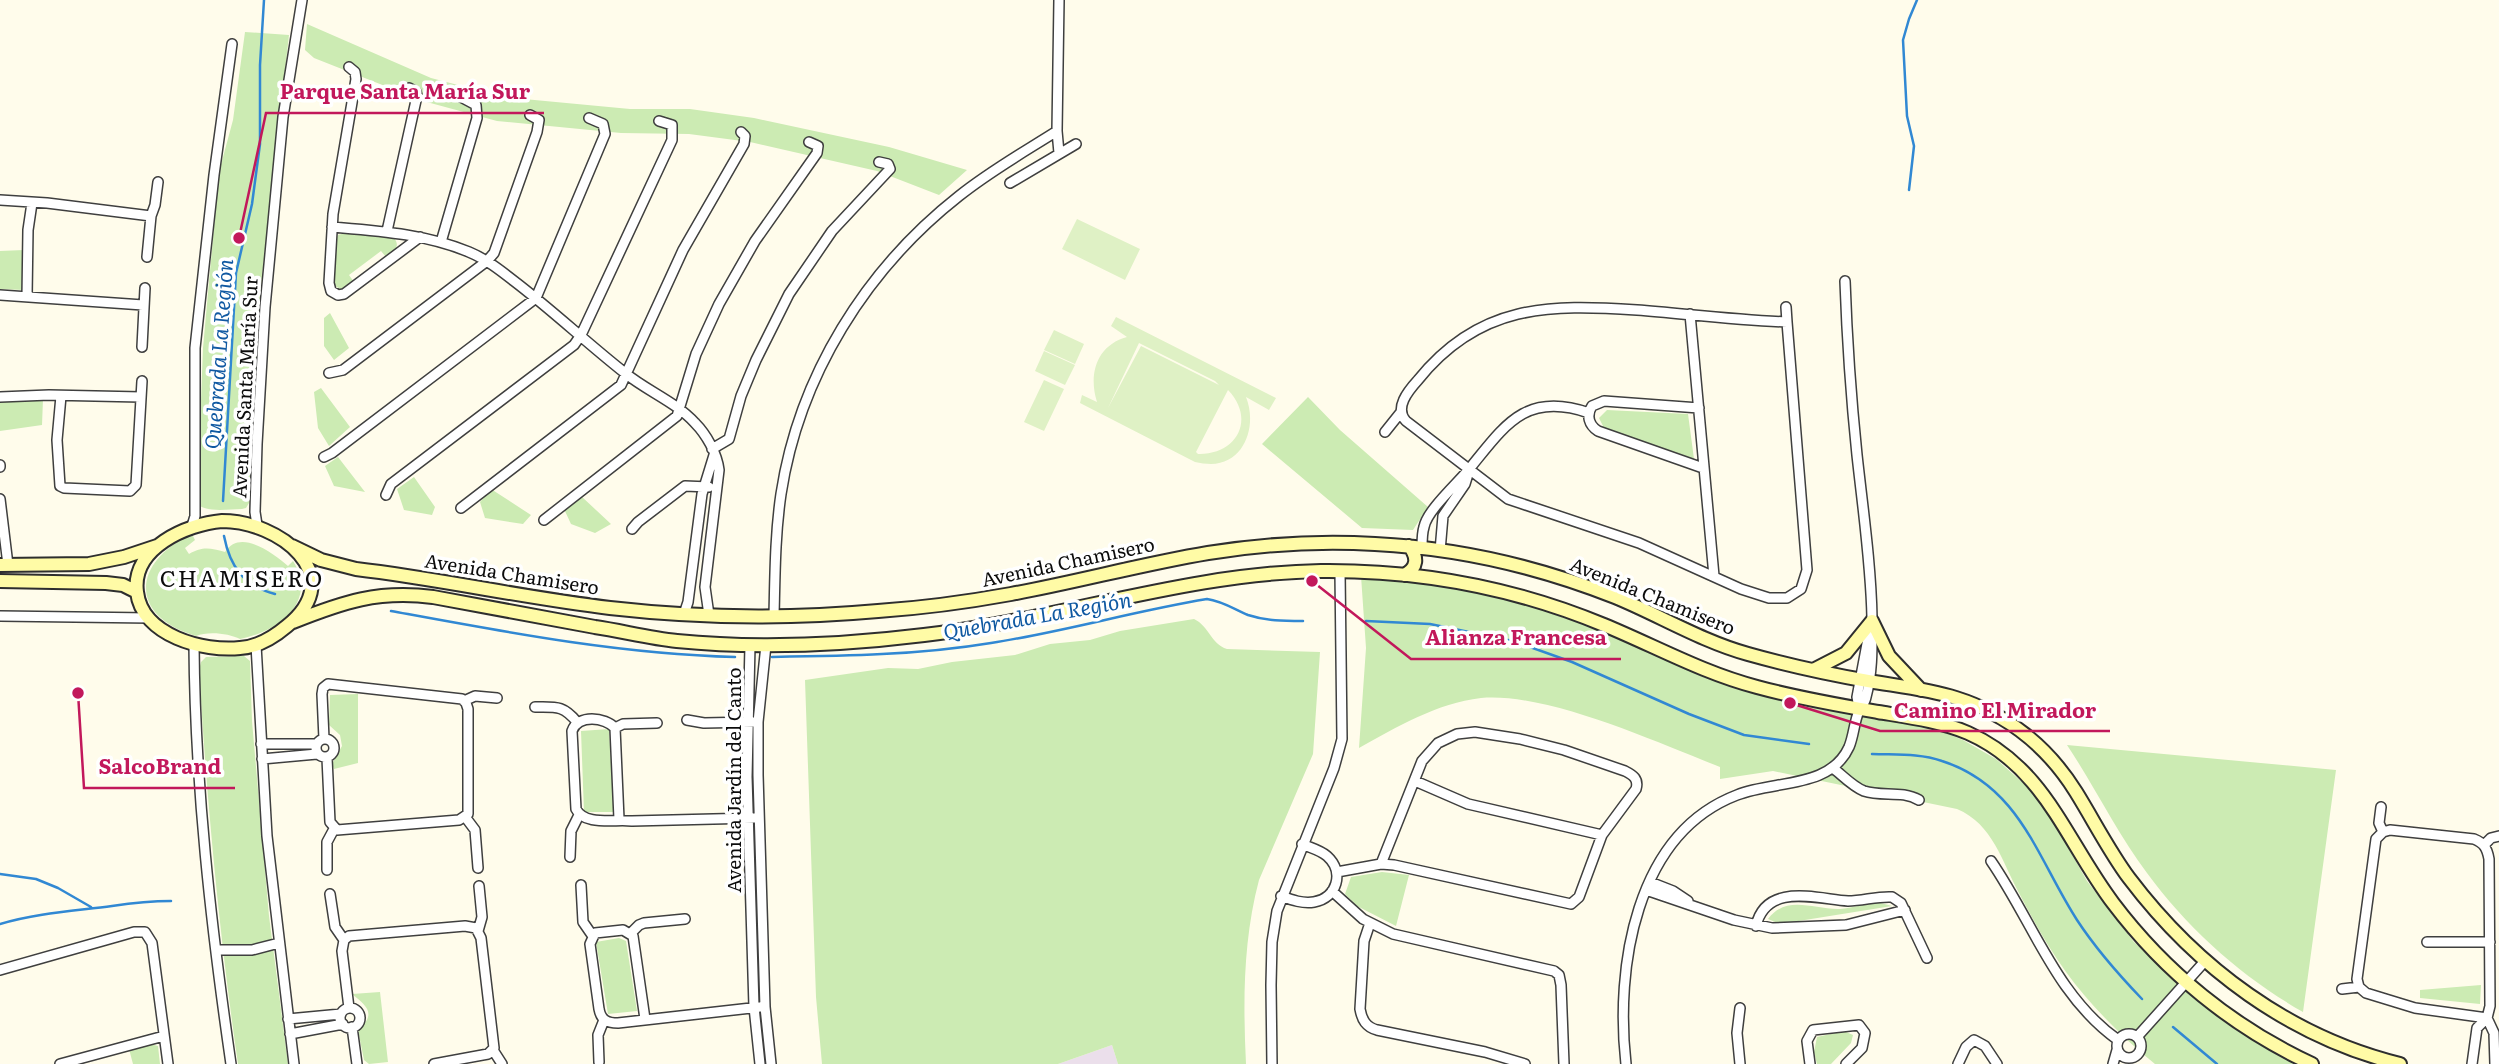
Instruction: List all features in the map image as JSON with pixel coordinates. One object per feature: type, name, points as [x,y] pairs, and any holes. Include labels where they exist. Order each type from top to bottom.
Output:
[{"type":"street","name":"Avenida Santa María Sur","points":[[257,526],[255,512],[261,366],[273,216],[284,117],[302,0]]},
{"type":"street","points":[[1059,0],[1059,153]]},
{"type":"street","points":[[192,526],[195,516],[195,348],[232,44]]},
{"type":"street","points":[[349,67],[355,72],[356,79],[332,227],[331,291],[344,294],[420,237]]},
{"type":"street","points":[[387,231],[417,96],[416,92],[409,88]]},
{"type":"street","points":[[441,242],[477,118],[476,105],[461,97]]},
{"type":"street","points":[[328,373],[343,370],[494,253],[537,132],[539,120],[530,115]]},
{"type":"street","points":[[324,457],[536,298],[605,134],[603,124],[589,118]]},
{"type":"street","points":[[386,495],[391,484],[573,345],[581,335],[672,140],[672,125],[659,121]]},
{"type":"street","points":[[774,616],[776,543],[788,461],[810,390],[837,336],[884,269],[929,222],[992,172],[1057,131]]},
{"type":"street","points":[[461,508],[621,385],[683,250],[744,144],[745,136],[741,132]]},
{"type":"street","points":[[544,520],[671,421],[680,410],[688,377],[719,304],[749,251],[817,153],[818,146],[809,142]]},
{"type":"street","points":[[1010,183],[1076,144]]},
{"type":"street","points":[[684,614],[688,604],[702,494],[713,452],[729,439],[755,360],[789,294],[832,231],[890,169],[888,164],[878,162]]},
{"type":"street","points":[[148,257],[151,216],[158,182]]},
{"type":"street","points":[[0,200],[47,202],[151,216]]},
{"type":"street","points":[[27,297],[28,230],[32,203]]},
{"type":"street","points":[[332,227],[387,231],[420,237],[441,242],[487,261],[536,298],[627,375],[680,410],[701,430],[719,470],[705,587],[709,615]]},
{"type":"street","points":[[1626,1064],[1623,1017],[1626,974],[1633,935],[1648,886],[1671,844],[1688,825],[1709,809],[1747,791],[1809,779],[1833,768],[1850,745],[1859,708],[1866,699],[1864,681],[1873,654],[1871,585],[1852,398],[1845,281]]},
{"type":"street","points":[[142,346],[145,288]]},
{"type":"street","points":[[0,295],[144,305]]},
{"type":"street","points":[[1385,432],[1401,412],[1413,385],[1441,356],[1474,332],[1510,316],[1535,310],[1572,307],[1787,322]]},
{"type":"street","points":[[1401,412],[1406,421],[1469,471],[1517,504],[1600,528],[1751,592],[1776,599],[1791,597],[1801,589],[1806,580],[1806,555],[1786,307]]},
{"type":"street","points":[[1690,314],[1714,576]]},
{"type":"street","points":[[61,396],[57,440],[60,486],[130,491],[136,485],[142,381]]},
{"type":"street","points":[[0,397],[141,397]]},
{"type":"street","points":[[1699,408],[1604,401],[1594,404],[1589,413],[1590,422],[1598,431],[1703,468]]},
{"type":"street","points":[[1404,575],[1416,564],[1415,547],[1426,520],[1469,471],[1495,436],[1526,412],[1541,407],[1562,406],[1589,413]]},
{"type":"street","points":[[1440,551],[1444,513],[1465,484],[1469,471]]},
{"type":"street","points":[[632,530],[638,522],[685,486],[718,488]]},
{"type":"street","points":[[0,499],[4,565],[89,564],[124,557],[160,544],[192,526],[222,521],[257,526],[292,546],[305,564],[311,587],[308,603],[293,622],[256,645],[229,649],[194,645],[173,636],[150,618],[136,592],[142,566],[160,544]]},
{"type":"street","name":"Avenida Chamisero","points":[[292,546],[346,567],[557,601],[635,611],[774,616],[846,614],[954,603],[1037,589],[1187,556],[1243,548],[1342,543],[1415,547],[1506,563],[1566,579],[1632,604],[1723,646],[1751,655],[1864,681],[1941,693],[1981,707],[2007,721],[2034,742],[2071,783],[2106,845],[2137,888],[2206,960],[2242,991],[2297,1025],[2351,1050],[2400,1064]]},
{"type":"street","name":"Avenida Chamisero","points":[[293,622],[359,598],[402,594],[433,597],[681,641],[766,645],[855,642],[935,634],[1027,620],[1230,579],[1293,572],[1404,575],[1471,585],[1526,598],[1599,623],[1721,676],[1777,692],[1956,728],[1989,744],[2018,766],[2052,805],[2089,869],[2121,913],[2186,982],[2248,1030],[2312,1064]]},
{"type":"street","points":[[1272,1064],[1272,942],[1282,896],[1334,768],[1342,739],[1340,572]]},
{"type":"street","points":[[0,581],[106,583],[123,585],[136,592]]},
{"type":"street","points":[[629,633],[627,618],[635,611]]},
{"type":"street","points":[[0,616],[150,618]]},
{"type":"street","points":[[1813,670],[1846,653],[1872,621]]},
{"type":"street","points":[[1872,621],[1889,656],[1922,690]]},
{"type":"street","points":[[194,645],[197,751],[216,950],[231,1064]]},
{"type":"street","points":[[256,645],[271,874],[294,1064]]},
{"type":"street","name":"Avenida Jardín del Canto","points":[[750,645],[747,721],[748,818],[754,1007],[760,1064]]},
{"type":"street","name":"Avenida Jardín del Canto","points":[[766,645],[758,722],[759,819],[765,1007],[771,1064]]},
{"type":"street","points":[[328,684],[459,698],[464,701],[468,709],[469,811],[466,818],[342,831],[334,829],[330,822],[321,749],[324,686],[328,684]]},
{"type":"street","points":[[464,701],[475,696],[497,698]]},
{"type":"street","points":[[535,707],[560,708],[567,711],[577,722]]},
{"type":"street","points":[[619,819],[615,728],[609,723],[588,719],[577,722],[572,731],[576,808],[579,815],[587,819],[632,821],[759,819]]},
{"type":"street","points":[[687,720],[704,723],[758,722]]},
{"type":"street","points":[[615,728],[623,724],[657,723]]},
{"type":"street","points":[[1337,872],[1381,864],[1404,867],[1571,904],[1578,897],[1602,835],[1636,789],[1635,777],[1564,750],[1487,733],[1457,734],[1443,740],[1422,761],[1381,864]]},
{"type":"street","points":[[261,744],[321,749]]},
{"type":"street","points":[[262,759],[321,749]]},
{"type":"street","points":[[1833,768],[1859,789],[1867,792],[1905,794],[1919,800]]},
{"type":"street","points":[[1415,781],[1468,804],[1602,835]]},
{"type":"street","points":[[2381,807],[2379,823],[2383,832]]},
{"type":"street","points":[[570,857],[571,831],[579,815]]},
{"type":"street","points":[[466,818],[475,830],[478,868]]},
{"type":"street","points":[[327,870],[327,842],[334,829]]},
{"type":"street","points":[[2472,1064],[2477,1028],[2487,1018],[2490,1006],[2489,859],[2484,845],[2474,839],[2390,830],[2383,832],[2376,839],[2357,979],[2359,987],[2382,998],[2415,1008],[2487,1018]]},
{"type":"street","points":[[2484,845],[2491,838],[2499,836]]},
{"type":"street","points":[[1282,896],[1296,901],[1313,902],[1332,891],[1337,882],[1337,872],[1325,854],[1302,844]]},
{"type":"street","points":[[1991,861],[2013,894],[2056,973],[2129,1061],[2141,1048],[2137,1037]]},
{"type":"street","points":[[581,885],[583,922],[592,936]]},
{"type":"street","points":[[479,886],[482,917],[478,931],[493,1050],[502,1064]]},
{"type":"street","points":[[1648,886],[1695,906],[1756,926],[1781,929],[1830,927],[1875,919],[1905,910]]},
{"type":"street","points":[[1332,891],[1370,923],[1401,936],[1553,971],[1559,975],[1562,985],[1563,1064]]},
{"type":"street","points":[[330,894],[335,927],[344,940]]},
{"type":"street","points":[[1756,926],[1767,905],[1792,896],[1849,901],[1889,896],[1899,900],[1927,958]]},
{"type":"street","name":"Avenida Jardín del Canto","points":[[752,914],[762,915]]},
{"type":"street","points":[[631,933],[644,923],[685,919]]},
{"type":"street","points":[[1370,923],[1364,941],[1360,1009],[1362,1019],[1367,1025],[1377,1030],[1485,1052],[1525,1064]]},
{"type":"street","points":[[357,1064],[346,1018],[342,951],[344,940],[352,934],[465,926],[478,931]]},
{"type":"street","points":[[592,936],[601,932],[623,930],[631,933],[635,942],[645,1019]]},
{"type":"street","points":[[0,970],[134,932],[145,932],[152,943],[168,1064]]},
{"type":"street","points":[[592,936],[590,944],[598,1009],[604,1020],[614,1023],[765,1007]]},
{"type":"street","points":[[2427,942],[2490,942]]},
{"type":"street","points":[[216,950],[252,950],[279,943]]},
{"type":"street","points":[[2137,1037],[2206,960]]},
{"type":"street","points":[[2342,989],[2359,987]]},
{"type":"street","points":[[1740,1008],[1737,1033],[1740,1064]]},
{"type":"street","points":[[288,1019],[346,1018]]},
{"type":"street","points":[[290,1034],[346,1018]]},
{"type":"street","points":[[2487,1018],[2494,1032],[2495,1064]]},
{"type":"street","points":[[599,1062],[598,1035],[604,1020]]},
{"type":"street","points":[[1810,1064],[1807,1041],[1814,1030],[1858,1025],[1865,1033],[1864,1044],[1846,1064]]},
{"type":"street","points":[[2113,1064],[2118,1045],[2126,1034],[2137,1037]]},
{"type":"street","points":[[60,1064],[164,1036]]},
{"type":"street","points":[[1958,1064],[1966,1047],[1974,1040],[1985,1046],[1997,1064]]},
{"type":"street","points":[[434,1064],[488,1054],[493,1050]]},
{"type":"shaded area","points":[[1112,1045],[1118,1064],[1058,1064]]},
{"type":"green space","points":[[307,24],[431,78],[504,97],[630,109],[690,109],[754,118],[889,147],[967,170],[939,195],[877,171],[750,142],[689,134],[621,133],[497,121],[423,101],[314,58],[305,50]]},
{"type":"green space","points":[[245,32],[289,35],[259,303],[249,503],[242,509],[212,510],[197,504],[203,348],[219,172],[233,120]]},
{"type":"green space","points":[[1077,219],[1140,249],[1125,280],[1062,249]]},
{"type":"green space","points":[[345,233],[394,238],[397,246],[386,257],[381,251],[349,275],[354,282],[342,290],[335,286],[333,280],[336,239],[338,235]]},
{"type":"green space","points":[[24,250],[24,290],[0,289],[0,251]]},
{"type":"green space","points":[[330,313],[349,348],[334,360],[324,346],[324,318]]},
{"type":"green space","points":[[1116,317],[1276,398],[1269,410],[1246,397],[1249,430],[1246,440],[1233,457],[1211,464],[1195,462],[1080,403],[1082,395],[1097,402],[1094,381],[1097,362],[1108,347],[1127,337],[1111,326]],"holes":[[[1139,343],[1215,381],[1219,385],[1141,346],[1108,408]],[[1228,390],[1241,412],[1238,433],[1223,449],[1198,454],[1196,452]]]},
{"type":"green space","points":[[1054,330],[1084,344],[1075,364],[1044,350]]},
{"type":"green space","points":[[1044,351],[1075,365],[1065,385],[1035,371]]},
{"type":"green space","points":[[1044,380],[1064,389],[1044,431],[1024,422]]},
{"type":"green space","points":[[321,388],[350,427],[329,446],[318,428],[314,392]]},
{"type":"green space","points":[[1308,397],[1340,430],[1428,507],[1413,530],[1362,528],[1262,444]]},
{"type":"green space","points":[[43,399],[42,425],[0,431],[0,402]]},
{"type":"green space","points":[[1607,410],[1688,414],[1694,459],[1604,428],[1599,418]]},
{"type":"green space","points":[[338,457],[365,492],[334,486],[325,466]]},
{"type":"green space","points":[[414,477],[435,507],[432,515],[404,510],[397,489]]},
{"type":"green space","points":[[491,489],[531,515],[523,524],[485,518],[480,502]]},
{"type":"green space","points":[[581,496],[611,524],[595,533],[571,524],[564,509]]},
{"type":"green space","points":[[192,534],[195,540],[185,548],[189,554],[207,548],[225,552],[231,545],[248,542],[274,555],[288,566],[293,561],[300,576],[301,590],[290,613],[268,630],[240,639],[218,633],[196,636],[174,627],[158,616],[149,602],[146,588],[149,573],[158,559],[172,546]]},
{"type":"green space","points":[[1361,576],[1458,588],[1522,603],[1614,635],[1712,678],[1928,726],[1963,740],[1996,759],[2031,790],[2048,812],[2087,881],[2134,942],[2216,1015],[2257,1042],[2298,1064],[2155,1064],[2108,1021],[2075,984],[2041,933],[1988,834],[1979,824],[1957,809],[1773,771],[1720,779],[1720,767],[1635,733],[1569,711],[1508,698],[1481,698],[1449,705],[1418,717],[1359,748],[1366,648]]},
{"type":"green space","points":[[1194,619],[1217,643],[1227,649],[1320,652],[1313,754],[1259,880],[1250,925],[1245,972],[1246,1064],[1118,1064],[1112,1045],[1058,1064],[822,1064],[816,997],[805,680],[888,668],[918,669],[1015,655],[1050,644],[1090,640],[1120,631]]},
{"type":"green space","points":[[244,656],[250,661],[252,721],[269,916],[288,1064],[238,1064],[219,917],[199,670],[206,657]]},
{"type":"green space","points":[[358,694],[358,763],[334,769],[332,764],[342,746],[340,735],[329,725],[330,695]]},
{"type":"green space","points":[[609,729],[614,812],[584,812],[581,731]]},
{"type":"green space","points":[[2067,745],[2336,770],[2303,1012],[2238,968],[2180,914],[2136,858]]},
{"type":"green space","points":[[1382,872],[1409,875],[1396,926],[1357,906],[1345,894],[1351,877]]},
{"type":"green space","points":[[1877,902],[1892,906],[1780,924],[1768,919],[1775,911],[1792,905],[1840,909]]},
{"type":"green space","points":[[619,938],[626,941],[637,1011],[608,1014],[596,942]]},
{"type":"green space","points":[[2481,985],[2480,1004],[2420,998],[2420,990]]},
{"type":"green space","points":[[380,992],[388,1062],[369,1064],[364,1060],[358,1030],[367,1019],[368,1010],[352,994]]},
{"type":"green space","points":[[1844,1031],[1853,1035],[1851,1043],[1831,1064],[1817,1064],[1814,1052],[1817,1037]]},
{"type":"green space","points":[[150,1044],[158,1046],[160,1064],[133,1064],[129,1049]]},
{"type":"waterway","name":"Quebrada La Región","points":[[223,501],[236,273],[252,204],[260,144],[260,65],[264,0]]},
{"type":"waterway","points":[[1909,190],[1914,146],[1907,116],[1903,40],[1917,0]]},
{"type":"waterway","name":"Quebrada La Región","points":[[224,536],[230,557],[240,574],[255,586],[275,594]]},
{"type":"waterway","name":"Quebrada La Región","points":[[772,657],[882,654],[964,647],[1207,599],[1255,617],[1303,621]]},
{"type":"waterway","name":"Quebrada La Región","points":[[391,611],[605,647],[735,657]]},
{"type":"waterway","name":"Quebrada La Región","points":[[1366,621],[1430,624],[1513,641],[1572,662],[1689,714],[1744,735],[1809,744]]},
{"type":"waterway","name":"Quebrada La Región","points":[[1872,754],[1933,758],[1969,772],[1990,788],[2024,827],[2084,931],[2142,999]]},
{"type":"waterway","points":[[0,874],[36,879],[91,907]]},
{"type":"waterway","points":[[0,924],[56,913],[171,901]]},
{"type":"waterway","name":"Quebrada La Región","points":[[2173,1027],[2217,1064]]},
{"type":"place","name":"Parque Santa María Sur","points":[[239,238]]},
{"type":"place","name":"Alianza Francesa","points":[[1312,581]]},
{"type":"place","name":"SalcoBrand","points":[[78,693]]},
{"type":"place","name":"Camino El Mirador","points":[[1790,703]]},
{"type":"district","name":"CHAMISERO","points":[[242,577]]}]
